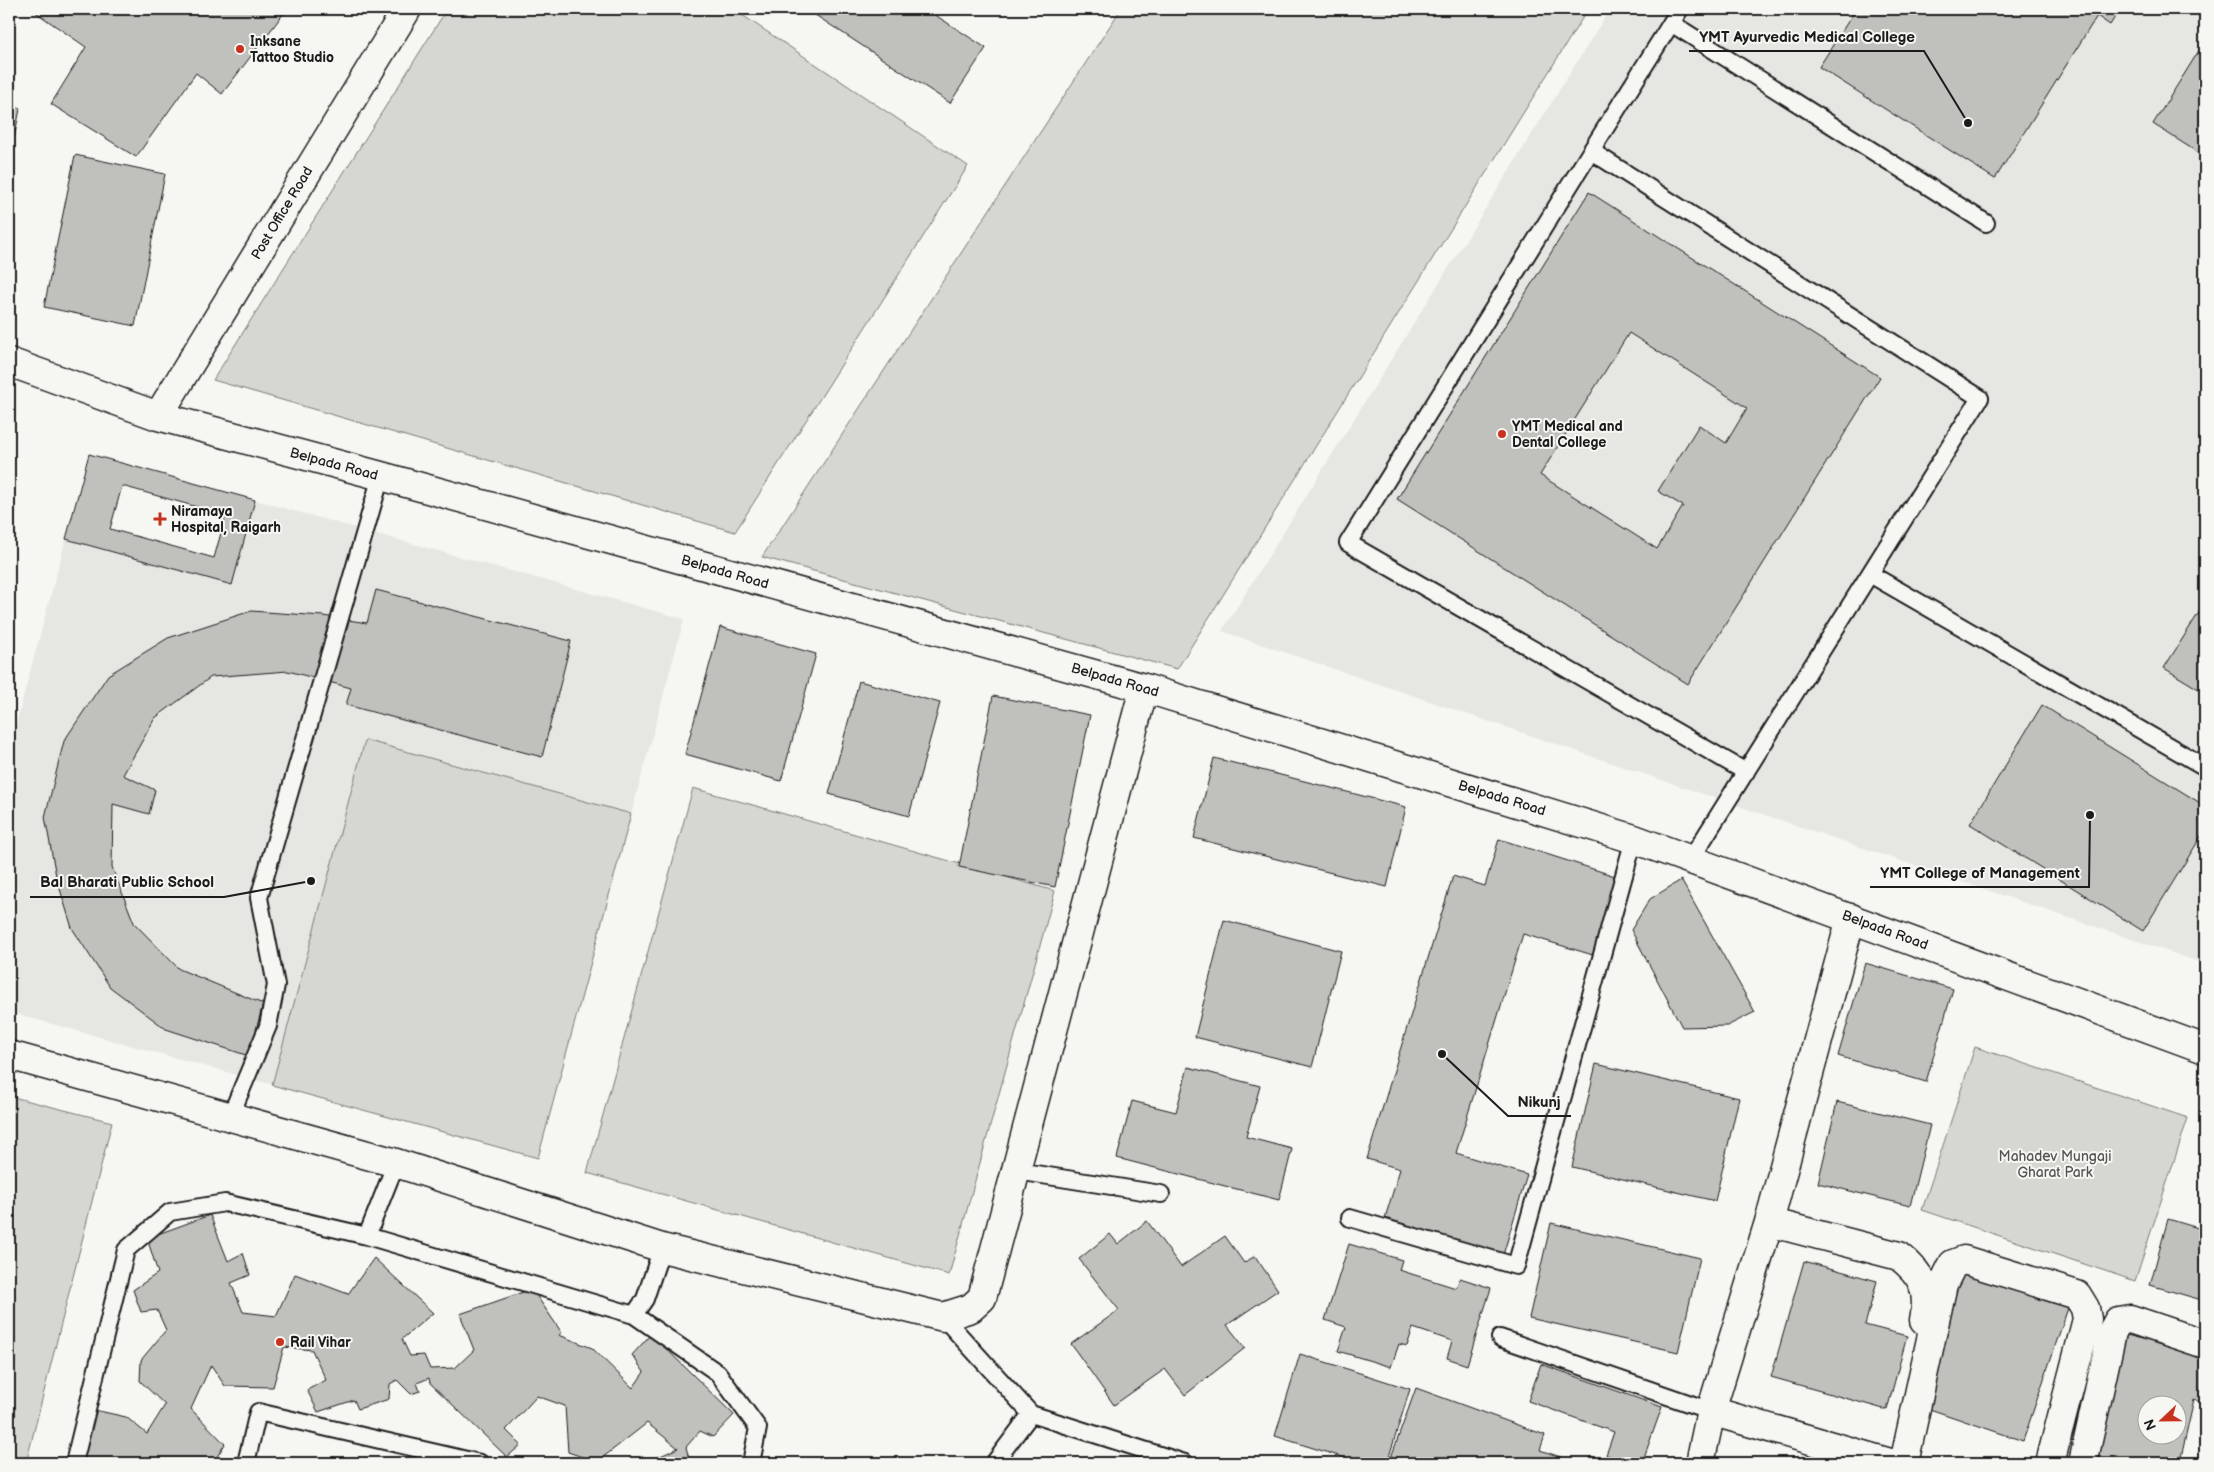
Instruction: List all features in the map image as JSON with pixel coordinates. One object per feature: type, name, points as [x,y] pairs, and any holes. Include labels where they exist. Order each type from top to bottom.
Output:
[{"type":"street","name":"Post Office Road","points":[[158,416],[406,9]]},
{"type":"street","name":"Belpada Road","points":[[9,362],[158,416],[1144,688],[1634,839],[2205,1049]]},
{"type":"street","points":[[9,1054],[396,1163],[662,1248],[943,1317],[971,1308],[982,1298],[1144,688]]},
{"type":"street","points":[[1700,1463],[1711,1411],[1769,1222],[1851,918]]},
{"type":"street","points":[[1711,1411],[1891,1463],[1928,1302],[1923,1282],[1912,1266],[1899,1256],[1769,1222]]},
{"type":"street","points":[[1904,1463],[1943,1284],[1953,1264],[1964,1260],[2077,1295],[2085,1308],[2087,1319],[2050,1463]]},
{"type":"street","points":[[2083,1463],[2112,1332],[2118,1320],[2130,1319],[2205,1344]]},
{"type":"lane","points":[[1746,772],[1348,543],[1675,16],[1986,222]]},
{"type":"lane","points":[[1591,151],[1980,398],[1692,859]]},
{"type":"lane","points":[[230,1116],[268,1026],[276,985],[259,898],[381,476]]},
{"type":"lane","points":[[1870,574],[2205,767]]},
{"type":"lane","points":[[1350,1218],[1516,1266],[1634,839]]},
{"type":"lane","points":[[367,1236],[396,1163]]},
{"type":"lane","points":[[1017,1171],[1161,1194]]},
{"type":"lane","points":[[74,1463],[126,1250],[170,1212],[225,1203],[367,1236],[634,1316],[718,1373],[758,1428],[752,1463]]},
{"type":"lane","points":[[634,1316],[645,1299],[662,1248]]},
{"type":"lane","points":[[943,1317],[1031,1414],[1185,1463]]},
{"type":"lane","points":[[1500,1338],[1711,1411]]},
{"type":"lane","points":[[246,1463],[258,1412],[480,1463]]},
{"type":"lane","points":[[994,1463],[1031,1414]]},
{"type":"shaded area","points":[[1610,9],[2205,9],[2205,964],[1222,631]]},
{"type":"shaded area","points":[[255,500],[684,619],[538,1158],[9,1012],[9,750],[66,539],[232,585]]},
{"type":"green space","points":[[447,9],[733,9],[968,166],[735,532],[213,380]]},
{"type":"green space","points":[[1121,9],[1588,9],[1177,669],[762,557]]},
{"type":"green space","points":[[365,740],[631,814],[538,1158],[272,1085]]},
{"type":"green space","points":[[693,788],[1055,891],[949,1275],[587,1173]]},
{"type":"green space","name":"Mahadev Mungaji Gharat Park","points":[[1975,1047],[2188,1118],[2135,1281],[1922,1210]]},
{"type":"green space","points":[[9,1096],[112,1122],[26,1463],[9,1463]]},
{"type":"building","points":[[31,9],[287,9],[222,94],[196,73],[136,157],[51,104],[86,47]]},
{"type":"building","points":[[806,9],[926,9],[986,48],[950,103]]},
{"type":"building","points":[[1856,9],[2120,9],[2110,25],[2097,16],[1995,179],[1819,67]]},
{"type":"building","points":[[2205,41],[2205,157],[2153,124]]},
{"type":"building","points":[[9,102],[20,109],[9,163]]},
{"type":"building","points":[[75,155],[165,174],[135,326],[44,307]]},
{"type":"building","name":"YMT Medical and Dental College","points":[[1589,192],[1880,377],[1688,684],[1397,499]],"holes":[[[1629,333],[1747,408],[1726,443],[1699,425],[1658,491],[1683,506],[1657,549],[1540,475]]]},
{"type":"building","name":"Niramaya Hospital, Raigarh","points":[[89,454],[255,500],[232,585],[66,539]]},
{"type":"building","points":[[122,486],[226,515],[214,558],[110,529]]},
{"type":"building","points":[[376,590],[571,641],[542,757],[346,705],[351,688],[288,671],[211,677],[155,718],[123,775],[155,790],[149,814],[113,804],[112,867],[134,923],[179,969],[263,1004],[249,1056],[166,1029],[110,987],[72,928],[56,876],[45,817],[64,741],[108,675],[168,638],[251,611],[323,616],[367,623]]},
{"type":"building","points":[[2205,603],[2205,693],[2164,668]]},
{"type":"building","points":[[720,627],[816,654],[781,781],[685,754]]},
{"type":"building","points":[[859,681],[940,703],[909,816],[829,794]]},
{"type":"building","points":[[993,696],[1090,715],[1055,887],[959,867]]},
{"type":"building","points":[[2042,705],[2205,806],[2205,830],[2143,931],[1970,824]]},
{"type":"building","points":[[1214,758],[1406,807],[1387,887],[1194,838]]},
{"type":"building","points":[[1499,839],[1618,877],[1593,955],[1523,934],[1456,1153],[1527,1175],[1503,1255],[1385,1218],[1400,1169],[1367,1159],[1453,876],[1485,886]]},
{"type":"building","points":[[1681,880],[1755,1012],[1727,1026],[1682,1027],[1631,930],[1650,899]]},
{"type":"building","points":[[1224,920],[1341,951],[1312,1067],[1195,1037]]},
{"type":"building","points":[[1865,963],[1953,989],[1926,1082],[1838,1056]]},
{"type":"building","points":[[1596,1064],[1739,1098],[1715,1201],[1572,1167]]},
{"type":"building","points":[[1188,1067],[1260,1086],[1246,1137],[1292,1149],[1279,1200],[1117,1158],[1132,1101],[1176,1112]]},
{"type":"building","points":[[1837,1102],[1930,1125],[1910,1206],[1818,1183]]},
{"type":"building","name":"Rail Vihar","points":[[210,1215],[228,1261],[243,1253],[250,1275],[231,1283],[243,1312],[276,1316],[295,1274],[348,1294],[374,1258],[433,1313],[402,1339],[410,1356],[424,1355],[430,1369],[455,1368],[474,1350],[460,1314],[532,1289],[562,1333],[559,1335],[592,1348],[633,1388],[644,1372],[632,1355],[651,1334],[734,1415],[713,1437],[700,1431],[686,1447],[690,1463],[645,1463],[678,1448],[647,1423],[597,1462],[568,1452],[565,1406],[537,1396],[506,1430],[521,1445],[507,1457],[430,1383],[429,1378],[417,1383],[420,1391],[411,1394],[397,1380],[390,1384],[389,1399],[358,1409],[354,1400],[318,1412],[307,1390],[326,1380],[312,1350],[284,1347],[273,1387],[225,1386],[211,1365],[191,1409],[225,1444],[213,1463],[76,1463],[90,1409],[126,1417],[147,1434],[165,1405],[140,1381],[141,1360],[166,1330],[157,1310],[141,1312],[133,1290],[158,1273],[147,1238]]},
{"type":"building","points":[[2168,1219],[2205,1230],[2205,1301],[2150,1285]]},
{"type":"building","points":[[1147,1221],[1181,1267],[1225,1236],[1244,1263],[1255,1256],[1278,1290],[1227,1325],[1245,1348],[1185,1395],[1165,1369],[1114,1405],[1071,1344],[1119,1310],[1079,1259],[1110,1234],[1118,1244]]},
{"type":"building","points":[[1551,1223],[1700,1258],[1678,1352],[1529,1318]]},
{"type":"building","points":[[1349,1244],[1402,1260],[1399,1270],[1456,1288],[1460,1278],[1491,1288],[1467,1365],[1447,1358],[1452,1341],[1413,1328],[1407,1346],[1399,1344],[1391,1367],[1338,1351],[1346,1327],[1325,1320]]},
{"type":"building","points":[[1804,1261],[1877,1281],[1865,1325],[1907,1336],[1887,1410],[1771,1377]]},
{"type":"building","points":[[1964,1269],[2069,1305],[2023,1441],[1918,1405]]},
{"type":"building","points":[[2126,1335],[2205,1354],[2205,1403],[2194,1400],[2186,1435],[2186,1394],[2136,1394],[2136,1444],[2184,1444],[2180,1462],[2185,1463],[2097,1463]]},
{"type":"building","points":[[1300,1354],[1410,1389],[1387,1463],[1361,1463],[1275,1436]]},
{"type":"building","points":[[1541,1364],[1662,1407],[1642,1463],[1630,1463],[1606,1455],[1614,1432],[1528,1401]]},
{"type":"building","points":[[1416,1388],[1545,1435],[1540,1450],[1578,1463],[1389,1463]]},
{"type":"building","points":[[1029,1456],[1038,1463],[1023,1463]]},
{"type":"building","points":[[1590,1457],[1614,1463],[1588,1463]]},
{"type":"place","name":"Inksane Tattoo Studio","points":[[240,49]]},
{"type":"place","name":"YMT Ayurvedic Medical College","points":[[1968,123]]},
{"type":"place","name":"YMT Medical and Dental College","points":[[1502,434]]},
{"type":"place","name":"Niramaya Hospital, Raigarh","points":[[160,519]]},
{"type":"place","name":"YMT College of Management","points":[[2090,815]]},
{"type":"place","name":"Bal Bharati Public School","points":[[311,881]]},
{"type":"place","name":"Nikunj","points":[[1442,1054]]},
{"type":"place","name":"Rail Vihar","points":[[280,1342]]}]
